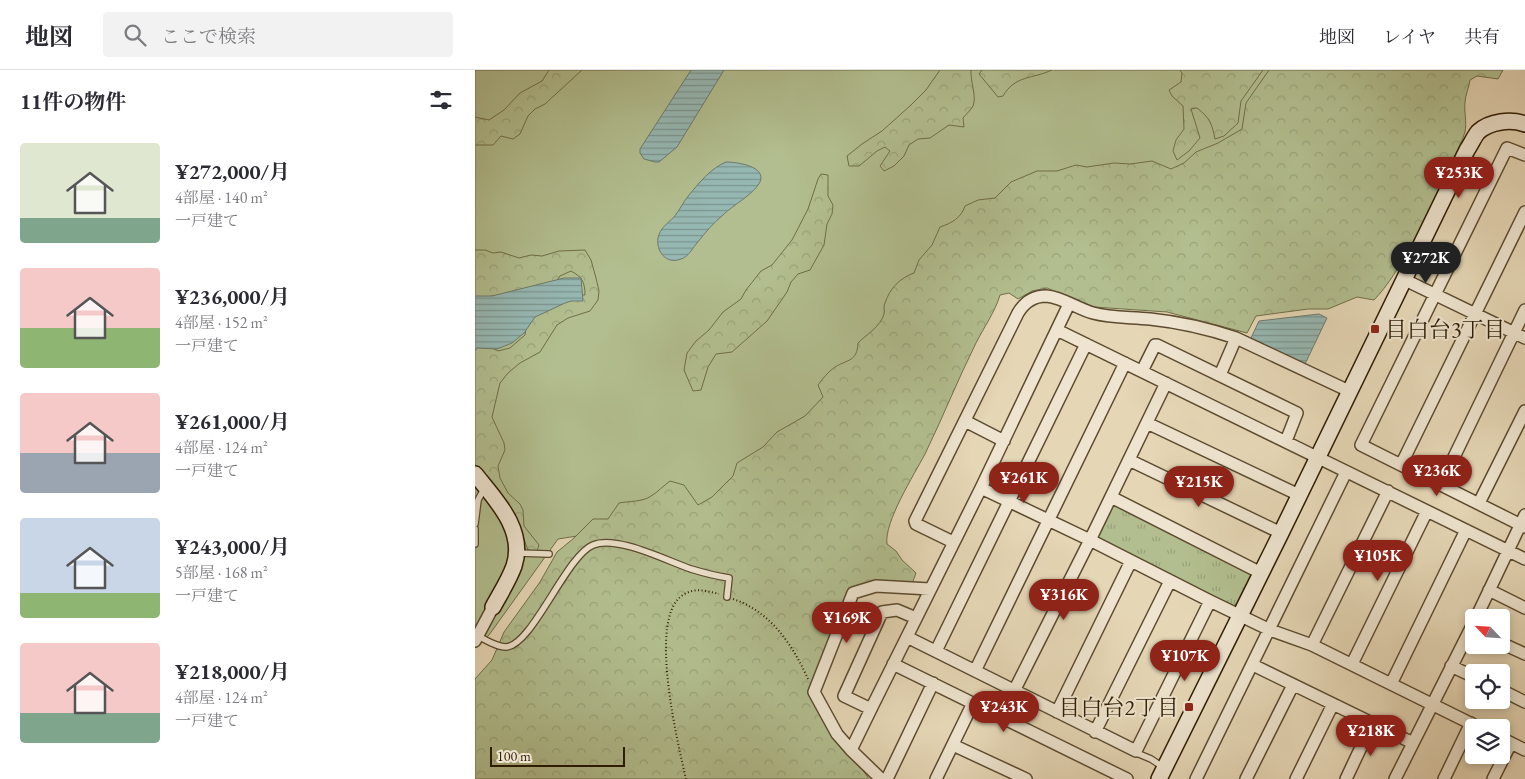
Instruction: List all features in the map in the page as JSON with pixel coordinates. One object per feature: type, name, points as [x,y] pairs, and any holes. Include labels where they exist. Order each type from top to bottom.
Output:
[{"type":"street","points":[[1162,773],[1467,150],[1478,132],[1496,123],[1507,121],[1525,124]]},
{"type":"street","points":[[1481,609],[1523,522],[1479,503],[1361,445],[1507,148],[1525,155]]},
{"type":"street","points":[[1401,465],[1525,212]]},
{"type":"street","points":[[1403,279],[1525,338]]},
{"type":"street","points":[[953,542],[915,522],[1023,304],[1040,296],[1049,296],[1091,313],[1106,316],[1152,319],[1217,331],[1349,391]]},
{"type":"street","points":[[851,750],[1004,441],[1069,304]]},
{"type":"street","points":[[1441,484],[1525,310]]},
{"type":"street","points":[[1057,330],[1525,559]]},
{"type":"street","points":[[1220,375],[1236,338]]},
{"type":"street","points":[[936,652],[1086,344]]},
{"type":"street","points":[[1142,371],[1155,345],[1157,345],[1220,375],[1297,414],[1285,441]]},
{"type":"street","points":[[975,671],[1125,363]]},
{"type":"street","points":[[1014,691],[1166,383]]},
{"type":"street","points":[[1479,503],[1525,411]]},
{"type":"street","points":[[965,421],[1004,441]]},
{"type":"street","points":[[1147,423],[1299,495]]},
{"type":"street","points":[[1129,460],[1281,533]]},
{"type":"street","points":[[1196,779],[1347,472]]},
{"type":"street","points":[[475,474],[507,515],[514,536],[516,552],[514,566],[476,639]]},
{"type":"street","points":[[981,488],[1270,630],[1312,645],[1465,720]]},
{"type":"street","points":[[1312,645],[1388,491]]},
{"type":"street","points":[[1111,497],[1261,573]]},
{"type":"street","points":[[1352,664],[1427,511]]},
{"type":"street","points":[[1391,684],[1466,530]]},
{"type":"street","points":[[1057,712],[1131,561]]},
{"type":"street","points":[[1095,732],[1169,581]]},
{"type":"street","points":[[930,589],[876,586],[853,594],[814,692],[837,734],[881,779],[933,683]]},
{"type":"street","points":[[1489,590],[1525,608]]},
{"type":"street","points":[[907,637],[1136,752],[1210,601]]},
{"type":"street","points":[[871,709],[844,696],[878,620],[882,612],[897,610],[916,618]]},
{"type":"street","points":[[1395,779],[1465,640]]},
{"type":"street","points":[[1510,646],[1525,654]]},
{"type":"street","points":[[893,664],[973,703],[1107,775],[1127,779]]},
{"type":"street","points":[[1253,665],[1413,744]]},
{"type":"street","points":[[1451,666],[1465,673]]},
{"type":"street","points":[[1246,779],[1293,685]]},
{"type":"street","points":[[1510,694],[1525,702]]},
{"type":"street","points":[[936,779],[973,703]]},
{"type":"street","points":[[1296,779],[1333,704]]},
{"type":"street","points":[[1345,779],[1372,724]]},
{"type":"street","points":[[1444,779],[1465,742]]},
{"type":"street","points":[[1510,742],[1525,750]]},
{"type":"street","points":[[953,745],[1026,779]]},
{"type":"street","points":[[1493,779],[1498,764]]},
{"type":"lane","points":[[475,524],[477,500],[485,488]]},
{"type":"lane","points":[[475,529],[475,544]]},
{"type":"lane","points":[[476,639],[507,647],[515,644],[542,611],[578,556],[593,545],[605,542],[635,548],[690,569],[729,578],[727,597]]},
{"type":"lane","points":[[516,552],[549,554]]},
{"type":"lane","points":[[1136,752],[1151,759],[1162,773]]},
{"type":"path","points":[[686,779],[675,730],[668,682],[667,628],[670,613],[676,601],[683,595],[700,589],[743,602],[759,611],[782,633],[794,651],[814,692]]},
{"type":"green space","points":[[475,70],[1279,70],[1258,171],[1048,204],[744,510],[558,539],[489,635],[475,648]]},
{"type":"green space","points":[[549,70],[582,70],[545,104],[535,109],[528,116],[520,134],[513,139],[501,136],[493,145],[475,145],[475,117],[489,120],[504,110],[520,93],[542,81]]},
{"type":"green space","points":[[940,70],[971,70],[974,102],[972,108],[963,118],[964,127],[949,125],[930,138],[918,139],[909,145],[904,156],[894,166],[884,171],[880,166],[890,151],[885,147],[859,166],[849,166],[847,156],[882,131],[911,105],[926,90]]},
{"type":"green space","points":[[982,70],[1052,70],[1025,78],[1013,84],[1003,96],[998,97],[979,74]]},
{"type":"green space","points":[[1180,70],[1263,70],[1241,101],[1238,123],[1224,136],[1215,139],[1208,118],[1197,108],[1191,109],[1200,138],[1189,151],[1177,160],[1173,151],[1176,140],[1184,129],[1183,106],[1172,96],[1169,90],[1181,82],[1182,73]]},
{"type":"green space","points":[[1269,70],[1503,70],[1498,79],[1477,76],[1470,80],[1465,100],[1465,132],[1460,145],[1403,260],[1374,300],[1357,297],[1328,309],[1308,309],[1256,316],[1247,333],[1167,312],[1094,307],[1047,288],[1032,291],[1018,299],[1009,293],[1000,295],[890,524],[887,544],[916,573],[912,584],[852,596],[810,692],[869,779],[475,779],[475,679],[492,660],[504,632],[540,582],[557,552],[593,519],[608,519],[619,503],[648,498],[670,481],[684,485],[698,505],[712,497],[733,476],[737,463],[763,447],[777,432],[805,416],[823,397],[818,385],[820,382],[835,367],[854,357],[858,343],[877,326],[882,318],[884,304],[893,288],[904,278],[914,273],[919,260],[932,245],[940,227],[956,220],[965,206],[978,200],[995,198],[1011,182],[1037,171],[1057,171],[1076,165],[1087,167],[1114,163],[1130,164],[1152,161],[1171,169],[1184,163],[1196,152],[1218,143],[1242,129],[1246,103]]},
{"type":"green space","points":[[821,174],[828,175],[828,196],[833,205],[832,214],[827,224],[824,245],[810,270],[798,274],[791,282],[787,292],[767,321],[732,352],[716,354],[708,367],[701,390],[693,391],[684,370],[687,353],[723,312],[741,299],[761,271],[772,265],[792,240],[808,209]]},
{"type":"green space","points":[[475,250],[485,250],[493,253],[501,252],[519,258],[531,255],[542,256],[559,251],[585,250],[591,260],[599,291],[598,300],[590,311],[568,318],[557,325],[540,352],[520,363],[500,383],[492,417],[504,443],[505,450],[498,466],[500,478],[508,493],[520,504],[523,510],[524,526],[539,545],[537,551],[528,550],[513,517],[475,467],[475,346],[484,344],[498,351],[510,348],[525,335],[527,319],[577,295],[585,295],[584,287],[578,275],[571,271],[560,276],[554,285],[475,299]]},
{"type":"green space","points":[[1112,506],[1116,506],[1250,571],[1251,574],[1236,604],[1233,606],[1099,539],[1098,534]]},
{"type":"water","points":[[691,70],[724,70],[677,147],[659,162],[644,159],[640,149]]},
{"type":"water","points":[[726,162],[743,164],[755,169],[761,177],[760,182],[753,191],[716,221],[686,256],[681,259],[671,260],[663,256],[658,243],[660,231],[674,217],[701,181],[715,168]]},
{"type":"water","points":[[564,278],[581,278],[583,301],[565,303],[535,317],[524,333],[512,343],[497,349],[477,348],[475,351],[475,296],[492,296]]},
{"type":"water","points":[[1319,314],[1327,318],[1305,364],[1251,338],[1259,321]]},
{"type":"place","name":"目白台3丁目","points":[[1375,329]]},
{"type":"place","name":"目白台2丁目","points":[[1189,707]]}]
